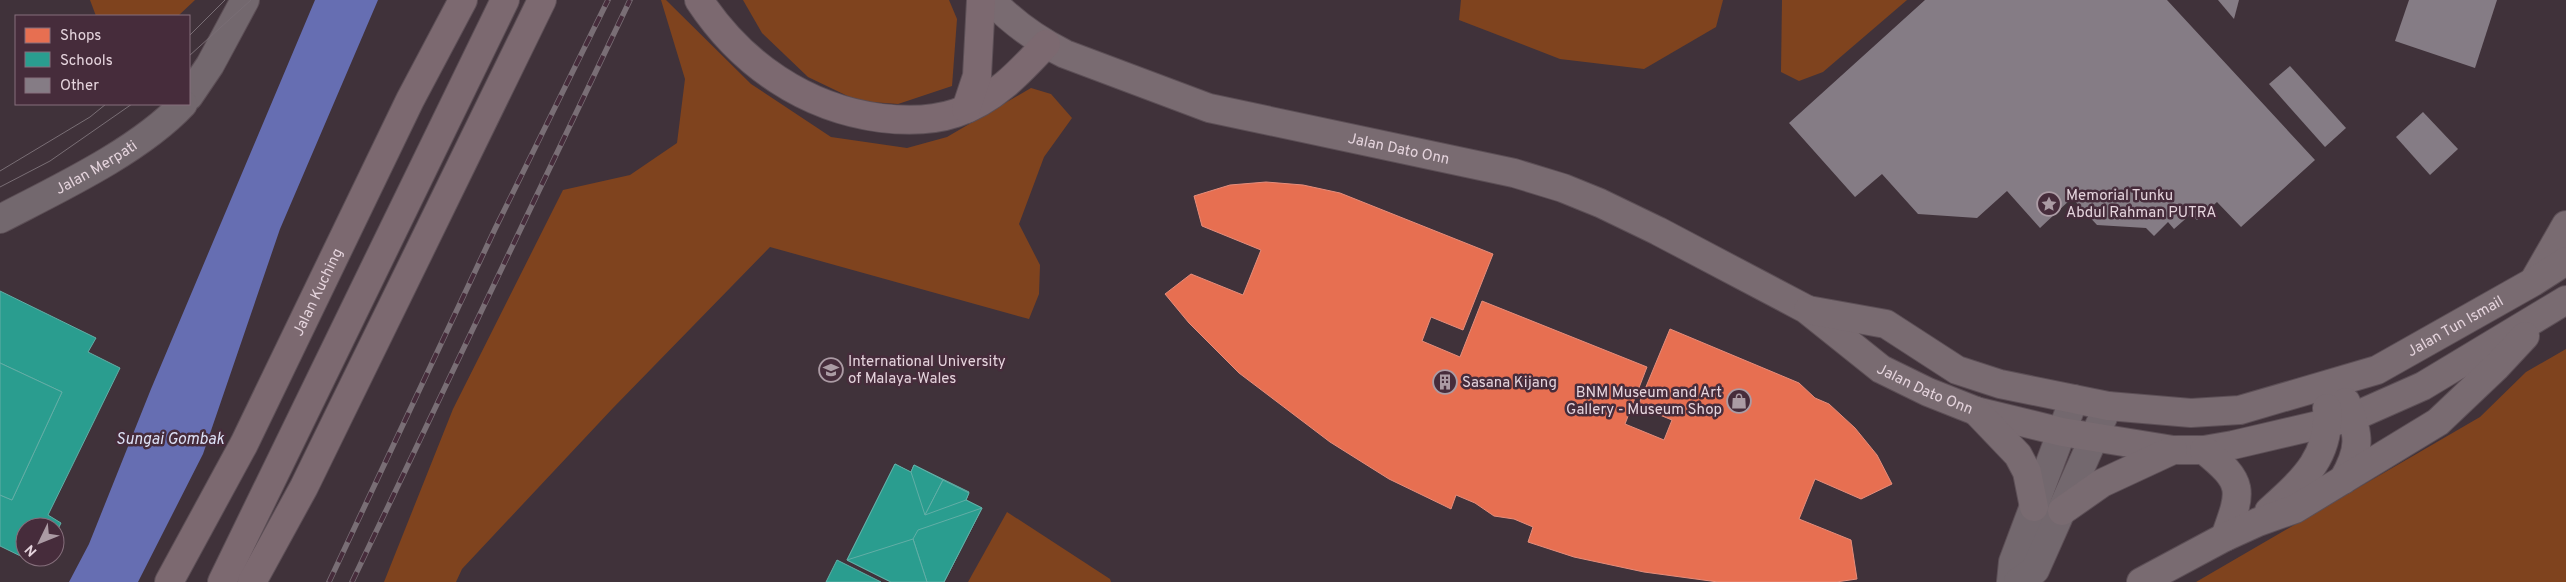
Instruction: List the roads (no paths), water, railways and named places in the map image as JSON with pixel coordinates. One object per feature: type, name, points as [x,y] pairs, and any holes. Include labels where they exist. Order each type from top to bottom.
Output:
[{"type":"highway","name":"Jalan Kuching","points":[[169,582],[244,444],[410,100],[463,0]]},
{"type":"highway","points":[[222,582],[505,0]]},
{"type":"highway","points":[[252,582],[304,487],[542,0]]},
{"type":"highway","points":[[699,0],[745,55],[788,86],[829,106],[857,115],[888,119],[913,121],[937,118],[966,109],[1000,90],[1046,44]]},
{"type":"highway","points":[[966,109],[977,76],[981,0]]},
{"type":"street","points":[[190,95],[210,65],[245,0]]},
{"type":"street","name":"Jalan Dato Onn","points":[[991,0],[1010,19],[1046,44],[1077,59],[1209,108],[1514,173],[1563,188],[1645,224],[1806,309],[1881,369],[1928,392],[1976,411],[2062,432],[2095,437]]},
{"type":"street","name":"Jalan Merpati","points":[[0,219],[70,183],[145,136],[182,105]]},
{"type":"street","points":[[2533,282],[2566,225]]},
{"type":"street","name":"Jalan Tun Ismail","points":[[2108,406],[2191,413],[2240,410],[2332,385],[2377,370],[2533,282],[2566,261]]},
{"type":"street","points":[[2095,437],[2173,450],[2204,450],[2340,421],[2423,386],[2555,307]]},
{"type":"street","points":[[2141,582],[2225,537],[2258,522],[2295,509],[2438,422],[2555,307]]},
{"type":"street","name":"Jalan Dato Onn","points":[[1806,309],[1886,324],[1957,370],[2000,384],[2108,406]]},
{"type":"street","points":[[2332,385],[2340,421],[2357,442],[2355,459],[2343,480]]},
{"type":"street","points":[[2012,582],[2013,562],[2074,399]]},
{"type":"street","points":[[2018,582],[2035,570],[2108,406]]},
{"type":"street","points":[[1976,411],[2018,455],[2027,472],[2034,507]]},
{"type":"street","points":[[2258,522],[2311,470],[2340,421]]},
{"type":"street","points":[[2062,511],[2102,483],[2173,450]]},
{"type":"street","points":[[2204,450],[2231,473],[2237,489],[2237,504],[2225,537]]},
{"type":"water","name":"Sungai Gombak","points":[[315,0],[378,0],[280,229],[203,454],[138,582],[69,582],[89,544],[151,389]]},
{"type":"tram line","points":[[190,35],[225,0]]},
{"type":"tram line","points":[[190,55],[251,0]]},
{"type":"tram line","points":[[0,171],[90,117],[105,105]]},
{"type":"tram line","points":[[0,187],[50,161],[131,105]]},
{"type":"railway","points":[[329,582],[495,229],[608,0]]},
{"type":"railway","points":[[352,582],[630,0]]},
{"type":"place","name":"Memorial Tunku Abdul Rahman PUTRA","points":[[2049,204]]},
{"type":"place","name":"International University of Malaya-Wales","points":[[831,370]]},
{"type":"place","name":"Sasana Kijang","points":[[1445,382]]},
{"type":"place","name":"BNM Museum and Art Gallery - Museum Shop","points":[[1739,401]]}]
